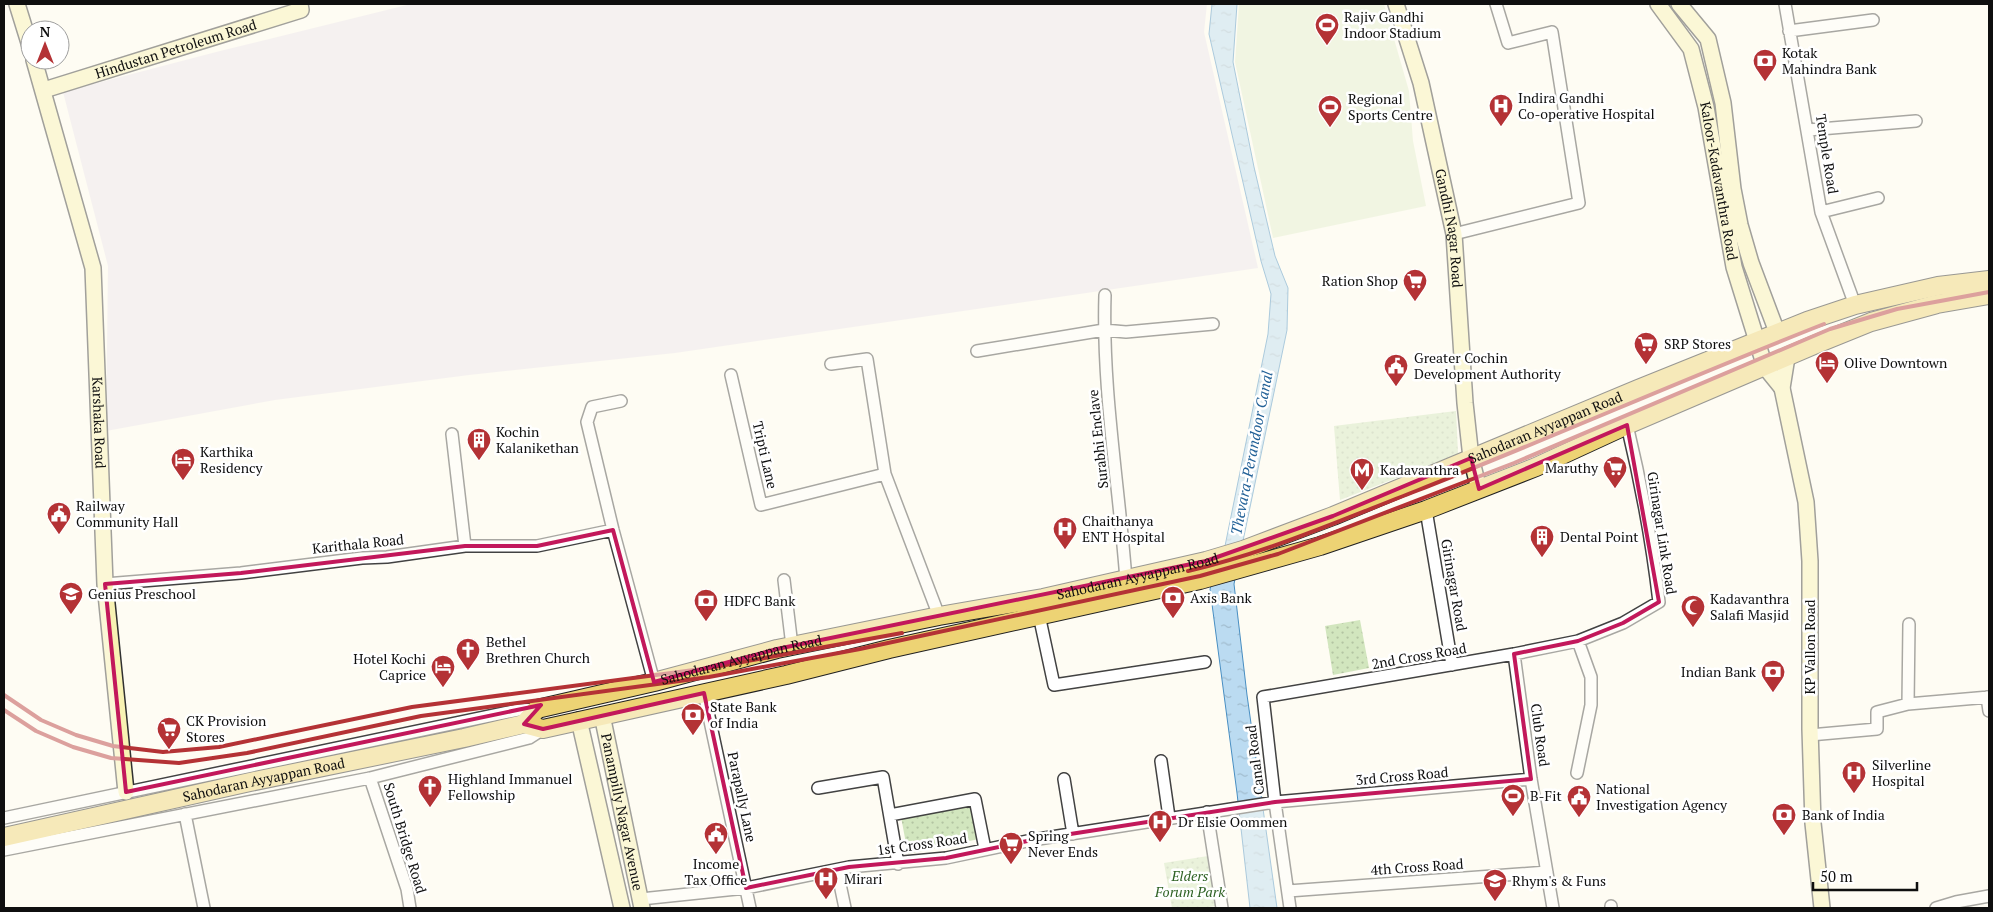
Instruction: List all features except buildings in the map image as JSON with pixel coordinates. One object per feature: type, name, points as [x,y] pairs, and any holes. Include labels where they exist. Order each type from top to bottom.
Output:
[{"type":"main road","name":"Sahodaran Ayyappan Road","points":[[537,709],[654,682],[785,648],[940,616],[1043,598],[1206,561],[1243,550],[1333,516],[1777,332],[1856,305],[1938,286],[1989,280]]},
{"type":"main road","name":"Sahodaran Ayyappan Road","points":[[4,837],[250,782],[524,724],[543,729],[786,675],[889,648],[1200,580],[1242,569],[1320,546],[1479,490],[1871,322],[1937,304],[1989,295]]},
{"type":"main road","points":[[1777,332],[1787,357]]},
{"type":"main road","points":[[785,648],[786,675]]},
{"type":"main road","points":[[579,720],[588,706],[602,694]]},
{"type":"main road","points":[[524,724],[537,709]]},
{"type":"street","points":[[17,4],[22,20]]},
{"type":"street","name":"Hindustan Petroleum Road","points":[[44,90],[301,10],[300,4]]},
{"type":"street","name":"Gandhi Nagar Road","points":[[1396,4],[1421,83],[1454,234],[1464,394],[1471,458],[1479,490]]},
{"type":"street","points":[[1454,234],[1579,203],[1552,32],[1508,43],[1496,4]]},
{"type":"street","name":"Kaloor-Kadavanthra Road","points":[[1658,4],[1691,49],[1706,107],[1734,267],[1765,367]]},
{"type":"street","name":"Kaloor-Kadavanthra Road","points":[[1680,4],[1708,39],[1722,103],[1733,189],[1740,225],[1777,332]]},
{"type":"street","name":"Temple Road","points":[[1785,4],[1821,212],[1856,305]]},
{"type":"street","points":[[1789,31],[1873,20]]},
{"type":"street","name":"Karshaka Road","points":[[37,70],[92,268],[105,584],[126,792]]},
{"type":"street","points":[[1808,130],[1916,121]]},
{"type":"street","points":[[1821,212],[1878,198]]},
{"type":"street","name":"Surabhi Enclave","points":[[1105,295],[1106,378],[1126,580]]},
{"type":"street","points":[[977,352],[1104,330],[1126,332],[1213,324]]},
{"type":"street","name":"KP Vallon Road","points":[[1787,357],[1782,388],[1806,502],[1810,561],[1812,823],[1822,908]]},
{"type":"street","points":[[831,364],[867,359],[885,474],[940,616]]},
{"type":"street","name":"KP Vallon Road","points":[[1765,367],[1782,388]]},
{"type":"street","name":"Tripti Lane","points":[[731,375],[761,505],[885,474]]},
{"type":"street","points":[[621,401],[592,407],[588,422],[613,530],[654,682]]},
{"type":"street","name":"Girinagar Link Road","points":[[1578,641],[1623,623],[1659,602],[1654,557],[1639,476],[1627,425]]},
{"type":"street","points":[[452,434],[465,546]]},
{"type":"street","name":"Girinagar Road","points":[[1426,510],[1452,665]]},
{"type":"street","name":"Karithala Road","points":[[105,584],[241,573],[362,558],[387,557],[465,546],[537,546],[613,530]]},
{"type":"street","points":[[784,580],[785,648]]},
{"type":"street","points":[[1038,615],[1054,684],[1205,662]]},
{"type":"street","points":[[1908,704],[1909,624]]},
{"type":"street","points":[[1577,774],[1591,696],[1591,676],[1578,641]]},
{"type":"street","name":"2nd Cross Road","points":[[1263,697],[1514,654],[1578,641]]},
{"type":"street","name":"Club Road","points":[[1514,654],[1531,779],[1553,908]]},
{"type":"street","name":"Parapally Lane","points":[[704,693],[750,908]]},
{"type":"street","name":"Canal Road","points":[[1263,697],[1290,908]]},
{"type":"street","points":[[1810,735],[1877,729],[1877,712],[1908,704],[1988,697],[1989,711]]},
{"type":"street","points":[[4,818],[518,710],[537,709]]},
{"type":"street","name":"Panampilly Nagar Avenue","points":[[602,716],[642,904]]},
{"type":"street","name":"Panampilly Nagar Avenue","points":[[579,720],[622,905]]},
{"type":"street","points":[[4,850],[370,778],[529,738],[543,729]]},
{"type":"street","points":[[1161,761],[1170,818]]},
{"type":"street","points":[[818,788],[883,777],[898,864]]},
{"type":"street","name":"South Bridge Road","points":[[370,778],[407,889],[410,908]]},
{"type":"street","points":[[1064,778],[1073,834]]},
{"type":"street","name":"3rd Cross Road","points":[[1207,812],[1275,802],[1531,779]]},
{"type":"street","points":[[890,815],[975,799],[985,849]]},
{"type":"street","points":[[1207,812],[1222,908]]},
{"type":"street","name":"1st Cross Road","points":[[642,904],[746,888],[838,870],[946,858],[985,849],[1207,812]]},
{"type":"street","points":[[185,814],[204,908]]},
{"type":"street","points":[[838,870],[845,908]]},
{"type":"street","name":"4th Cross Road","points":[[1288,891],[1547,872]]},
{"type":"street","points":[[1936,908],[1989,896]]},
{"type":"street","points":[[622,905],[642,904]]},
{"type":"highlighted area","points":[[1627,425],[1659,602],[1623,623],[1578,641],[1514,654],[1531,779],[1275,802],[1032,840],[946,858],[849,867],[746,888],[704,693],[543,729],[524,724],[541,705],[126,792],[105,584],[241,573],[465,546],[537,546],[613,530],[654,682],[777,649],[1206,561],[1333,516],[1471,458],[1479,489]]},
{"type":"shaded area","points":[[411,4],[1207,4],[1204,32],[1258,268],[675,353],[469,375],[275,400],[106,431],[108,266],[63,92]]},
{"type":"green space","name":"Regional Sports Centre","points":[[1239,4],[1384,4],[1409,91],[1413,141],[1426,206],[1273,238],[1235,62]]},
{"type":"green space","points":[[1456,411],[1458,454],[1340,500],[1334,426]]},
{"type":"green space","points":[[1360,620],[1369,668],[1333,675],[1325,626]]},
{"type":"green space","points":[[972,803],[979,839],[908,854],[901,817]]},
{"type":"green space","name":"Elders Forum Park","points":[[1208,856],[1216,906],[1172,908],[1164,863]]},
{"type":"water","name":"Thevara-Perandoor Canal","points":[[1212,4],[1237,4],[1233,62],[1254,167],[1275,256],[1288,288],[1287,330],[1234,584],[1247,695],[1277,908],[1250,908],[1210,589],[1224,551],[1268,334],[1271,294],[1261,261],[1209,34]]},
{"type":"railway","points":[[4,710],[36,731],[73,747],[111,758],[179,763],[247,753],[421,716],[709,677],[860,649],[1200,576],[1278,554],[1514,463],[1830,329],[1897,309],[1989,292]]},
{"type":"railway","points":[[1188,571],[1246,555],[1331,524],[1467,471],[1824,324]]},
{"type":"railway","points":[[4,695],[41,720],[76,735],[113,746],[163,752],[219,747],[412,707],[709,668],[902,633]]},
{"type":"place","name":"Rajiv Gandhi Indoor Stadium","points":[[1327,46]]},
{"type":"place","name":"Kotak Mahindra Bank","points":[[1765,82]]},
{"type":"place","name":"Indira Gandhi Co-operative Hospital","points":[[1501,127]]},
{"type":"place","name":"Regional Sports Centre","points":[[1330,128]]},
{"type":"place","name":"Ration Shop","points":[[1415,302]]},
{"type":"place","name":"SRP Stores","points":[[1646,365]]},
{"type":"place","name":"Olive Downtown","points":[[1827,384]]},
{"type":"place","name":"Greater Cochin Development Authority","points":[[1396,387]]},
{"type":"place","name":"Kochin Kalanikethan","points":[[479,461]]},
{"type":"place","name":"Karthika Residency","points":[[183,481]]},
{"type":"place","name":"Maruthy","points":[[1615,489]]},
{"type":"place","name":"Kadavanthra","points":[[1362,491]]},
{"type":"place","name":"Railway Community Hall","points":[[59,535]]},
{"type":"place","name":"Chaithanya ENT Hospital","points":[[1065,550]]},
{"type":"place","name":"Dental Point","points":[[1542,558]]},
{"type":"place","name":"Genius Preschool","points":[[71,615]]},
{"type":"place","name":"Axis Bank","points":[[1173,619]]},
{"type":"place","name":"HDFC Bank","points":[[706,622]]},
{"type":"place","name":"Kadavanthra Salafi Masjid","points":[[1693,628]]},
{"type":"place","name":"Bethel Brethren Church","points":[[468,671]]},
{"type":"place","name":"Hotel Kochi Caprice","points":[[443,688]]},
{"type":"place","name":"Indian Bank","points":[[1773,693]]},
{"type":"place","name":"State Bank of India","points":[[693,736]]},
{"type":"place","name":"CK Provision Stores","points":[[169,750]]},
{"type":"place","name":"Silverline Hospital","points":[[1854,794]]},
{"type":"place","name":"Highland Immanuel Fellowship","points":[[430,808]]},
{"type":"place","name":"B-Fit","points":[[1513,817]]},
{"type":"place","name":"National Investigation Agency","points":[[1579,818]]},
{"type":"place","name":"Bank of India","points":[[1784,836]]},
{"type":"place","name":"Dr Elsie Oommen","points":[[1160,843]]},
{"type":"place","name":"Income Tax Office","points":[[716,855]]},
{"type":"place","name":"Spring Never Ends","points":[[1011,865]]},
{"type":"place","name":"Mirari","points":[[826,900]]},
{"type":"place","name":"Rhym's & Funs","points":[[1495,902]]}]
